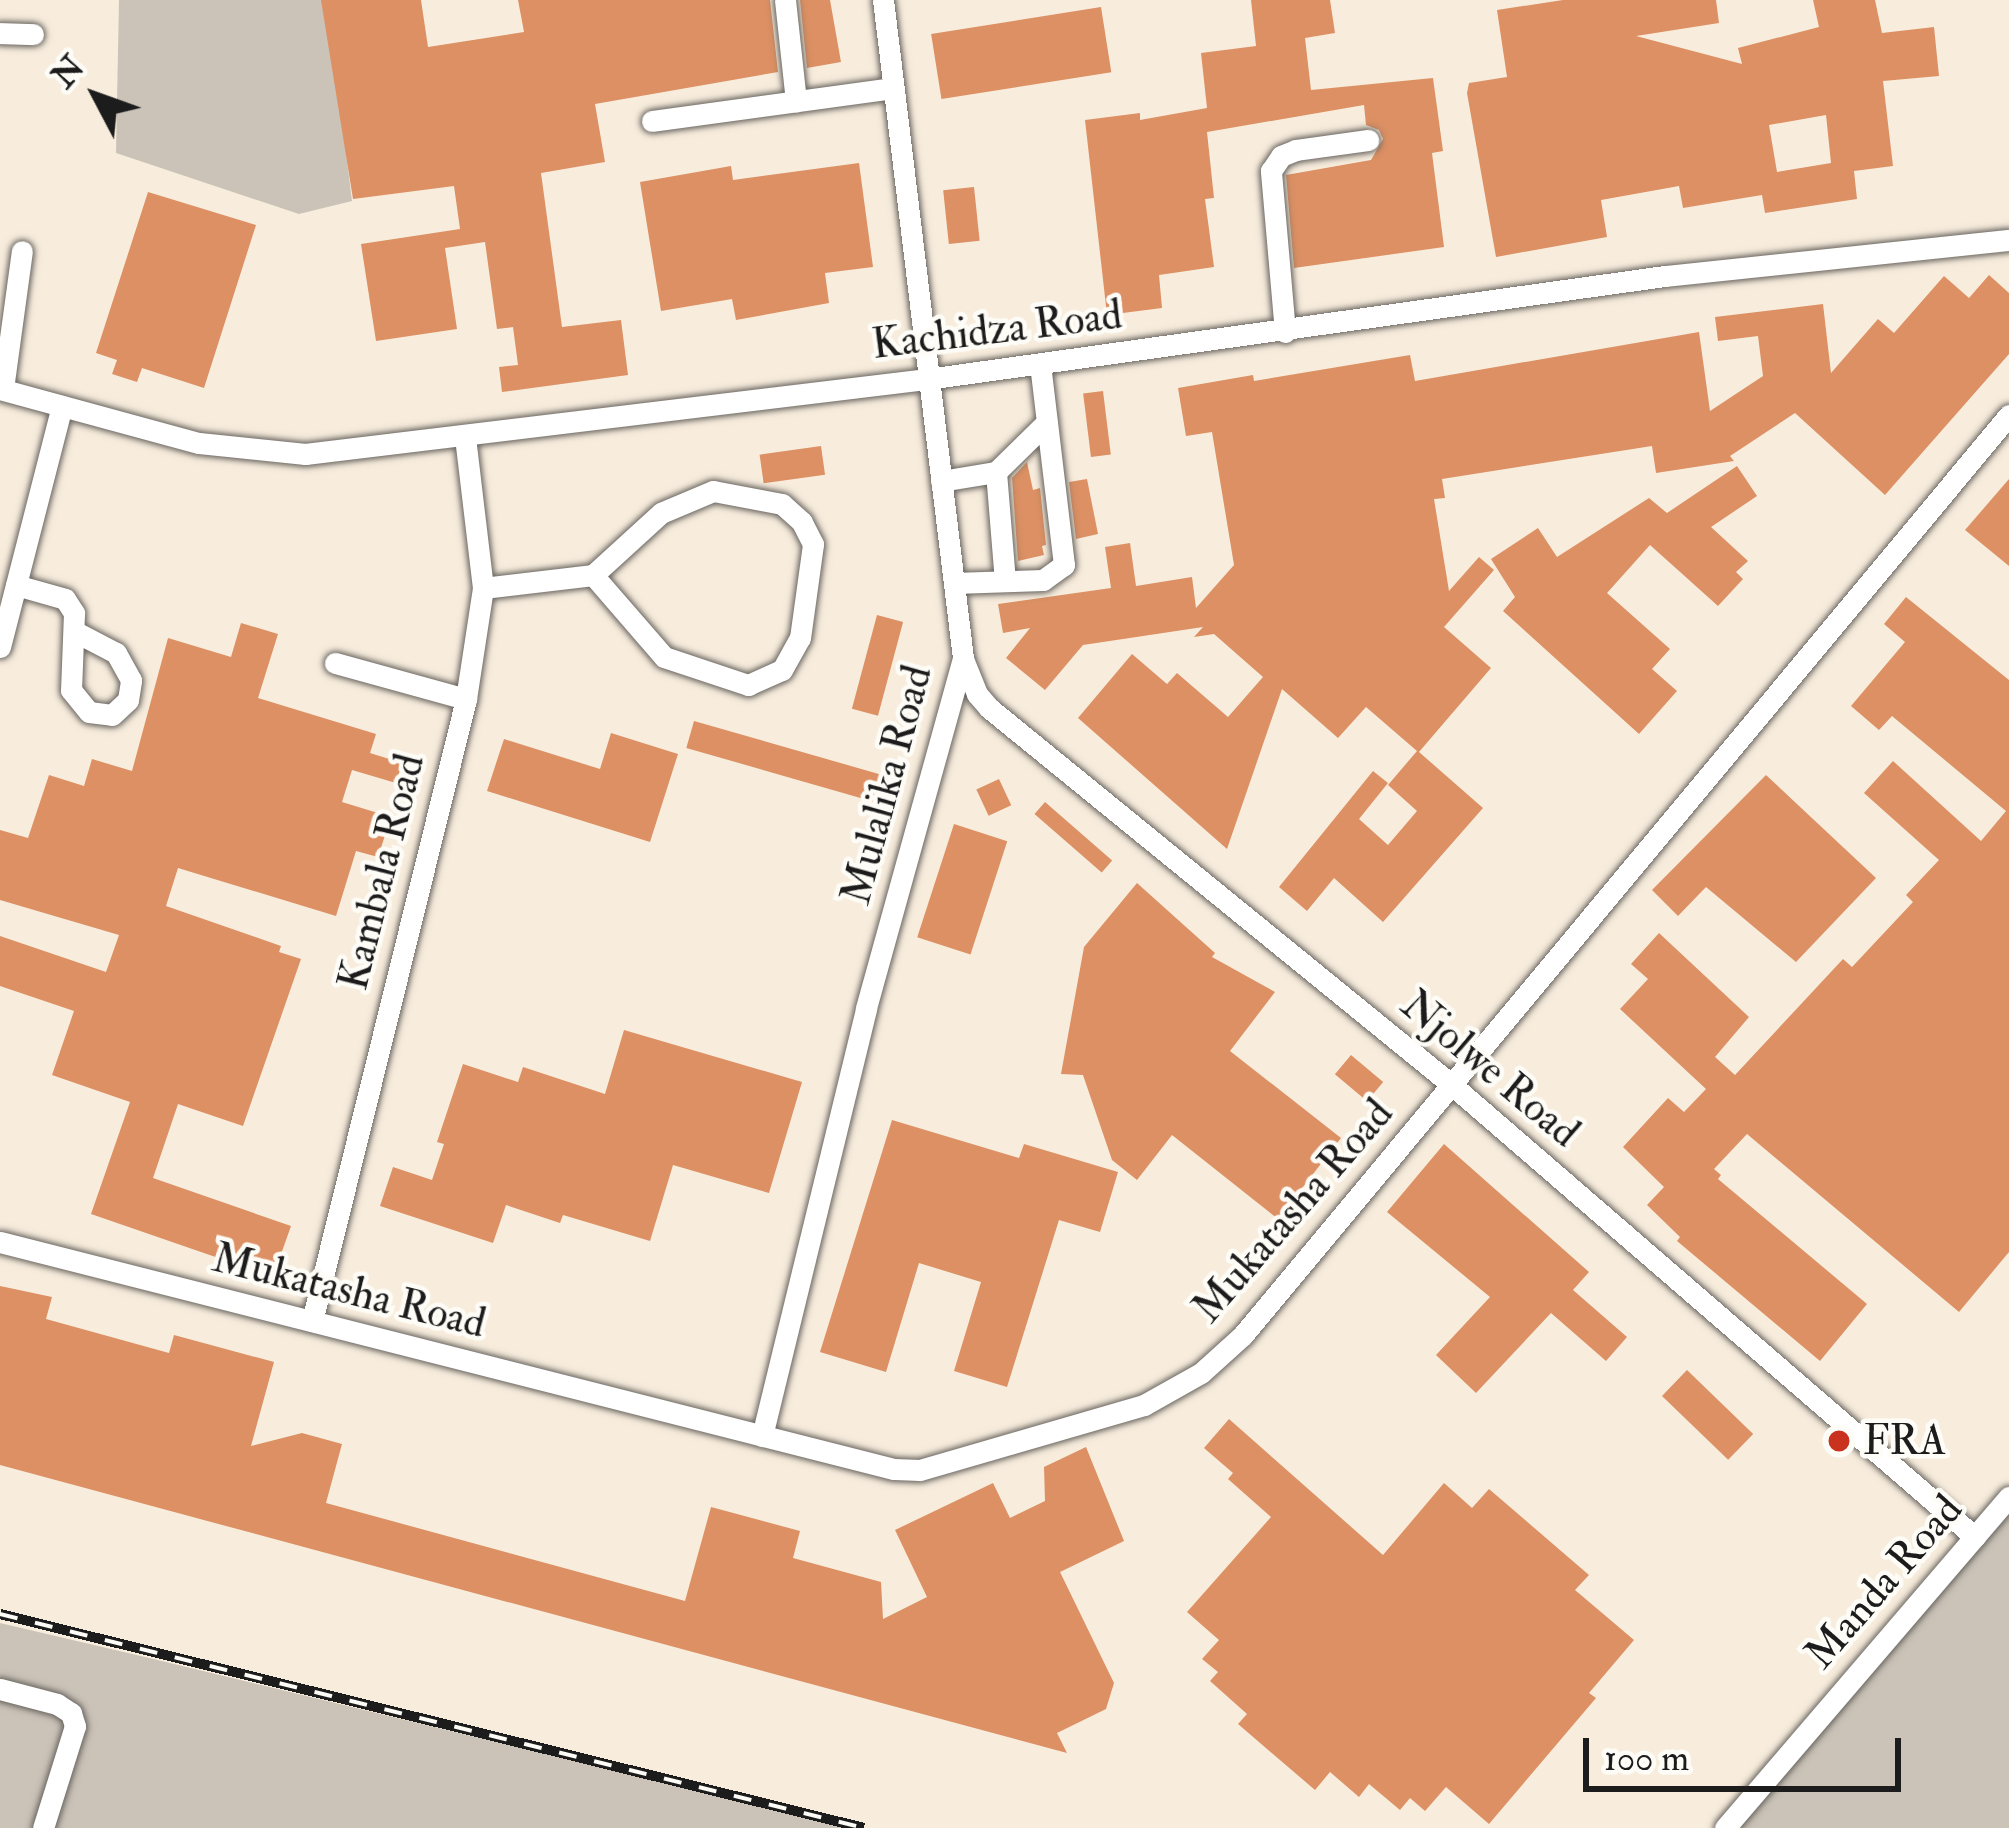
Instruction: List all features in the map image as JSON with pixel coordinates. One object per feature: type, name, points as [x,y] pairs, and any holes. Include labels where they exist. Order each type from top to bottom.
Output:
[{"type":"street","points":[[785,0],[796,101]]},
{"type":"street","name":"Mulalika Road","points":[[762,1436],[866,1008],[963,658],[883,0]]},
{"type":"street","points":[[0,33],[33,34]]},
{"type":"street","points":[[652,121],[892,88]]},
{"type":"street","points":[[1285,332],[1270,171],[1281,156],[1296,150],[1368,140]]},
{"type":"street","name":"Kachidza Road","points":[[1,389],[246,451],[305,454],[927,380],[1665,276],[2009,240]]},
{"type":"street","points":[[1,389],[22,251]]},
{"type":"street","points":[[954,583],[1054,577],[1064,565],[1040,364]]},
{"type":"street","points":[[0,647],[62,406]]},
{"type":"street","name":"Mukatasha Road","points":[[0,1242],[873,1466],[920,1470],[1157,1398],[1202,1373],[1243,1335],[2009,415]]},
{"type":"street","points":[[940,481],[996,472],[1047,422]]},
{"type":"street","name":"Kambala Road","points":[[312,1322],[466,699],[483,588],[465,436]]},
{"type":"street","points":[[996,472],[1005,581]]},
{"type":"street","points":[[483,588],[593,575],[661,513],[713,490],[782,504],[802,522],[813,544],[800,638],[782,670],[748,685],[664,657],[593,575]]},
{"type":"street","points":[[16,585],[65,599],[74,613],[74,631]]},
{"type":"street","name":"Njolwe Road","points":[[963,658],[976,694],[989,708],[1451,1085],[1975,1537]]},
{"type":"street","points":[[335,663],[466,699]]},
{"type":"street","name":"Manda Road","points":[[1725,1828],[2009,1497]]},
{"type":"street","points":[[0,1689],[57,1704],[70,1713],[75,1726],[43,1828]]},
{"type":"shaded area","points":[[119,0],[327,0],[352,201],[299,214],[116,153]]},
{"type":"shaded area","points":[[2009,1486],[2009,1828],[1719,1828],[1970,1533]]},
{"type":"shaded area","points":[[0,1623],[145,1657],[852,1828],[0,1828]]},
{"type":"building","points":[[321,0],[421,0],[428,47],[524,32],[518,0],[770,0],[778,72],[595,104],[605,162],[541,173],[562,327],[621,320],[628,375],[502,392],[499,367],[518,365],[513,327],[497,329],[485,242],[445,248],[457,329],[376,341],[361,244],[460,229],[454,186],[353,199]]},
{"type":"building","points":[[800,0],[830,0],[841,62],[807,68]]},
{"type":"building","points":[[1251,0],[1330,0],[1335,33],[1305,38],[1311,90],[1433,78],[1443,151],[1432,153],[1444,247],[1294,268],[1286,175],[1371,160],[1383,139],[1379,130],[1366,125],[1364,105],[1207,132],[1214,198],[1205,199],[1214,267],[1159,275],[1162,308],[1107,315],[1085,120],[1140,113],[1140,120],[1207,108],[1201,53],[1256,46]]},
{"type":"building","points":[[1563,0],[1716,0],[1719,23],[1636,36],[1742,64],[1738,48],[1819,27],[1813,0],[1875,0],[1882,33],[1934,27],[1939,76],[1883,81],[1893,166],[1854,171],[1857,199],[1765,213],[1762,195],[1683,208],[1679,186],[1601,200],[1607,237],[1496,257],[1467,93],[1469,83],[1507,77],[1497,10]],"holes":[[[1826,115],[1831,163],[1777,172],[1769,125]]]},
{"type":"building","points":[[1101,7],[1111,72],[941,99],[931,34]]},
{"type":"building","points":[[859,163],[873,267],[825,273],[829,303],[736,320],[732,299],[661,311],[640,182],[731,166],[733,180]]},
{"type":"building","points":[[974,187],[980,241],[949,244],[943,190]]},
{"type":"building","points":[[148,192],[256,225],[204,388],[142,368],[137,382],[112,374],[117,360],[96,353]]},
{"type":"building","points":[[1989,275],[2009,293],[2009,354],[1885,495],[1795,413],[1730,456],[1734,461],[1656,473],[1652,446],[1442,479],[1445,498],[1434,499],[1449,591],[1479,557],[1494,570],[1444,627],[1491,668],[1419,752],[1483,808],[1383,922],[1334,878],[1307,911],[1279,887],[1373,771],[1388,783],[1359,819],[1388,845],[1417,811],[1388,785],[1417,751],[1366,707],[1338,738],[1282,689],[1227,849],[1078,718],[1132,654],[1167,684],[1177,673],[1228,717],[1263,677],[1214,634],[1194,637],[1203,627],[1083,645],[1045,690],[1006,658],[1030,628],[1003,633],[998,604],[1111,588],[1105,547],[1130,543],[1136,586],[1192,577],[1196,608],[1234,565],[1212,432],[1186,436],[1178,388],[1253,375],[1254,381],[1410,355],[1415,381],[1699,332],[1710,411],[1763,376],[1758,336],[1718,341],[1715,317],[1823,304],[1831,373],[1878,319],[1894,333],[1944,276],[1969,298]]},
{"type":"building","points":[[1103,391],[1111,455],[1091,457],[1083,393]]},
{"type":"building","points":[[821,446],[825,475],[764,483],[760,455]]},
{"type":"building","points":[[1027,462],[1033,490],[1040,488],[1046,545],[1042,546],[1044,555],[1018,561],[1012,478]]},
{"type":"building","points":[[1737,466],[1757,496],[1711,527],[1748,561],[1736,572],[1743,579],[1718,606],[1650,545],[1607,593],[1670,649],[1652,669],[1677,691],[1639,734],[1503,611],[1515,597],[1491,559],[1538,528],[1557,557],[1649,498],[1667,513]]},
{"type":"building","points":[[1087,479],[1098,534],[1076,539],[1069,482]]},
{"type":"building","points":[[2009,479],[2009,566],[1965,530]]},
{"type":"building","points":[[1906,597],[2009,680],[2009,1252],[1959,1312],[1747,1134],[1714,1169],[1721,1175],[1718,1179],[1867,1304],[1820,1361],[1677,1241],[1680,1237],[1647,1205],[1664,1187],[1623,1147],[1668,1098],[1684,1112],[1706,1089],[1620,1009],[1648,979],[1631,964],[1659,933],[1749,1017],[1715,1057],[1735,1075],[1843,959],[1852,967],[1913,902],[1906,895],[1939,860],[1864,793],[1893,761],[1981,841],[2006,811],[1892,716],[1879,730],[1851,706],[1905,642],[1884,624]]},
{"type":"building","points":[[877,615],[903,622],[878,716],[852,709]]},
{"type":"building","points":[[241,623],[278,634],[258,698],[376,734],[370,753],[402,763],[396,783],[352,770],[342,802],[391,817],[378,857],[356,851],[336,916],[178,868],[166,906],[281,946],[279,952],[301,959],[243,1126],[178,1104],[153,1178],[291,1226],[273,1277],[91,1214],[130,1102],[52,1075],[74,1011],[0,986],[0,936],[106,972],[119,935],[0,900],[0,830],[28,838],[49,775],[84,786],[92,759],[132,771],[168,638],[231,657]]},
{"type":"building","points":[[694,721],[880,774],[873,801],[686,748]]},
{"type":"building","points":[[611,733],[678,754],[650,842],[487,791],[504,739],[600,769]]},
{"type":"building","points":[[1766,775],[1876,878],[1796,962],[1706,887],[1678,916],[1652,890]]},
{"type":"building","points":[[999,779],[1011,805],[989,816],[976,790]]},
{"type":"building","points":[[1045,802],[1112,860],[1102,872],[1035,814]]},
{"type":"building","points":[[954,824],[1007,841],[970,954],[917,937]]},
{"type":"building","points":[[1137,883],[1215,953],[1212,957],[1275,992],[1230,1051],[1341,1138],[1278,1219],[1172,1135],[1137,1180],[1112,1160],[1083,1075],[1061,1074],[1084,947]]},
{"type":"building","points":[[624,1030],[802,1082],[769,1193],[673,1165],[650,1241],[563,1215],[560,1223],[506,1205],[493,1243],[380,1206],[393,1167],[432,1180],[444,1144],[437,1142],[463,1064],[518,1082],[523,1067],[605,1094]]},
{"type":"building","points":[[1351,1055],[1383,1082],[1367,1101],[1335,1074]]},
{"type":"building","points":[[892,1120],[1019,1158],[1024,1144],[1118,1172],[1100,1232],[1059,1220],[1007,1387],[954,1371],[981,1282],[919,1263],[886,1372],[820,1352]]},
{"type":"building","points":[[1444,1144],[1589,1272],[1573,1290],[1627,1337],[1606,1361],[1551,1313],[1476,1393],[1436,1355],[1490,1297],[1387,1212]]},
{"type":"building","points":[[0,1286],[52,1297],[46,1319],[169,1353],[174,1335],[274,1362],[251,1446],[302,1433],[342,1444],[326,1503],[685,1601],[711,1507],[800,1531],[793,1558],[881,1582],[883,1619],[927,1597],[895,1530],[993,1483],[1010,1518],[1045,1501],[1044,1467],[1086,1447],[1124,1541],[1060,1572],[1114,1683],[1106,1709],[1057,1733],[1067,1753],[0,1465]]},
{"type":"building","points":[[1687,1370],[1753,1434],[1728,1460],[1662,1396]]},
{"type":"building","points":[[1229,1419],[1383,1555],[1444,1483],[1472,1508],[1489,1489],[1589,1575],[1575,1590],[1634,1640],[1589,1693],[1596,1698],[1489,1824],[1446,1787],[1425,1811],[1410,1798],[1400,1810],[1369,1784],[1359,1797],[1330,1772],[1315,1790],[1238,1724],[1247,1714],[1210,1681],[1218,1672],[1202,1659],[1219,1640],[1187,1612],[1271,1517],[1228,1479],[1233,1473],[1204,1448]]},
{"type":"railway","points":[[0,1614],[864,1828]]},
{"type":"place","name":"FRA","points":[[1839,1441]]}]
